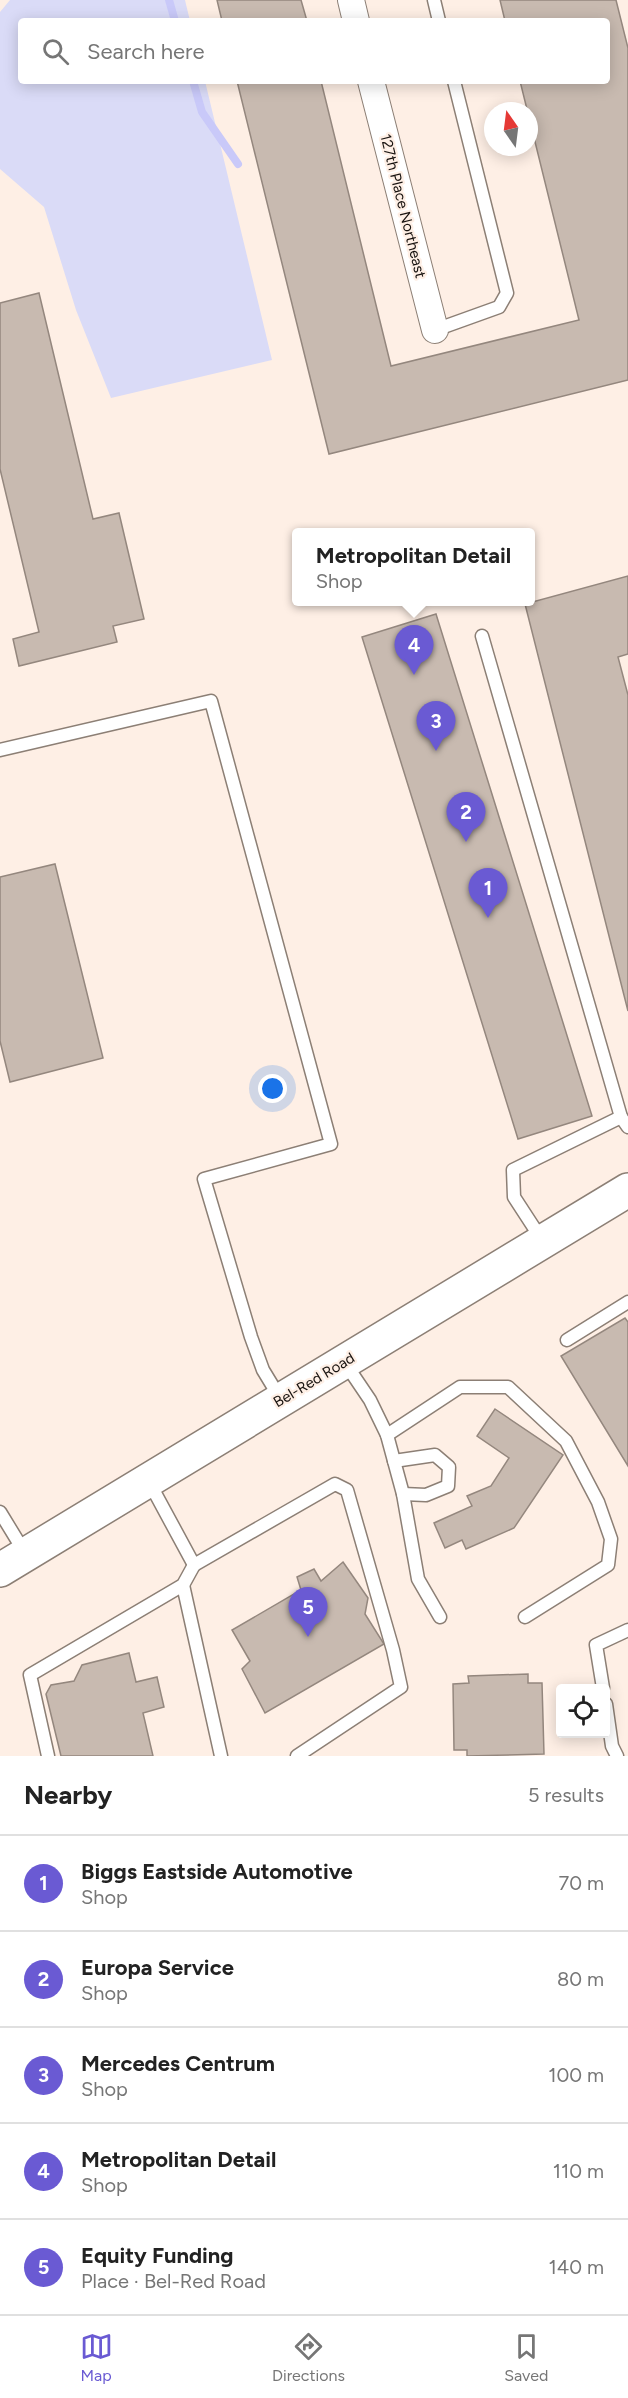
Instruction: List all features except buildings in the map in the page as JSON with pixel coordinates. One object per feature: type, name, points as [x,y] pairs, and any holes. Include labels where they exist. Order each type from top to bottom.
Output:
[{"type":"main road","name":"Bel-Red Road","points":[[13,1562],[628,1190]]},
{"type":"street","points":[[351,0],[355,18]]},
{"type":"street","name":"127th Place Northeast","points":[[372,84],[435,330]]},
{"type":"lane","points":[[434,0],[438,18]]},
{"type":"lane","points":[[435,330],[499,307],[507,293],[455,84]]},
{"type":"lane","points":[[483,636],[625,1122],[513,1170],[514,1197],[543,1242]]},
{"type":"lane","points":[[0,750],[211,701],[330,1144],[204,1179],[251,1337],[263,1370],[282,1400]]},
{"type":"lane","points":[[567,1340],[628,1302]]},
{"type":"lane","points":[[344,1362],[370,1400],[387,1435],[403,1494],[418,1579],[440,1617]]},
{"type":"lane","points":[[387,1435],[460,1387],[508,1387],[566,1441],[598,1502],[611,1539],[608,1565],[525,1617]]},
{"type":"lane","points":[[394,1461],[435,1455],[449,1467],[448,1486],[426,1495],[403,1494]]},
{"type":"lane","points":[[148,1480],[194,1565]]},
{"type":"lane","points":[[48,1756],[30,1675],[183,1585],[194,1565],[335,1484],[348,1490],[393,1650],[401,1687],[297,1756]]},
{"type":"lane","points":[[0,1512],[13,1562]]},
{"type":"lane","points":[[183,1585],[221,1756]]},
{"type":"lane","points":[[602,1684],[597,1645],[628,1630]]},
{"type":"lane","points":[[610,1732],[612,1746],[617,1756]]},
{"type":"shaded area","points":[[10,0],[185,0],[189,18],[18,18],[18,84],[206,84],[272,360],[111,398],[76,310],[44,207],[0,169],[0,12]]},
{"type":"waterway","points":[[169,0],[174,18]]},
{"type":"waterway","points":[[194,84],[202,112],[238,164]]},
{"type":"place","name":"Metropolitan Detail","points":[[414,675]]},
{"type":"place","name":"Mercedes Centrum","points":[[436,751]]},
{"type":"place","name":"Europa Service","points":[[466,842]]},
{"type":"place","name":"Biggs Eastside Automotive","points":[[488,918]]},
{"type":"place","name":"Equity Funding","points":[[308,1637]]}]
